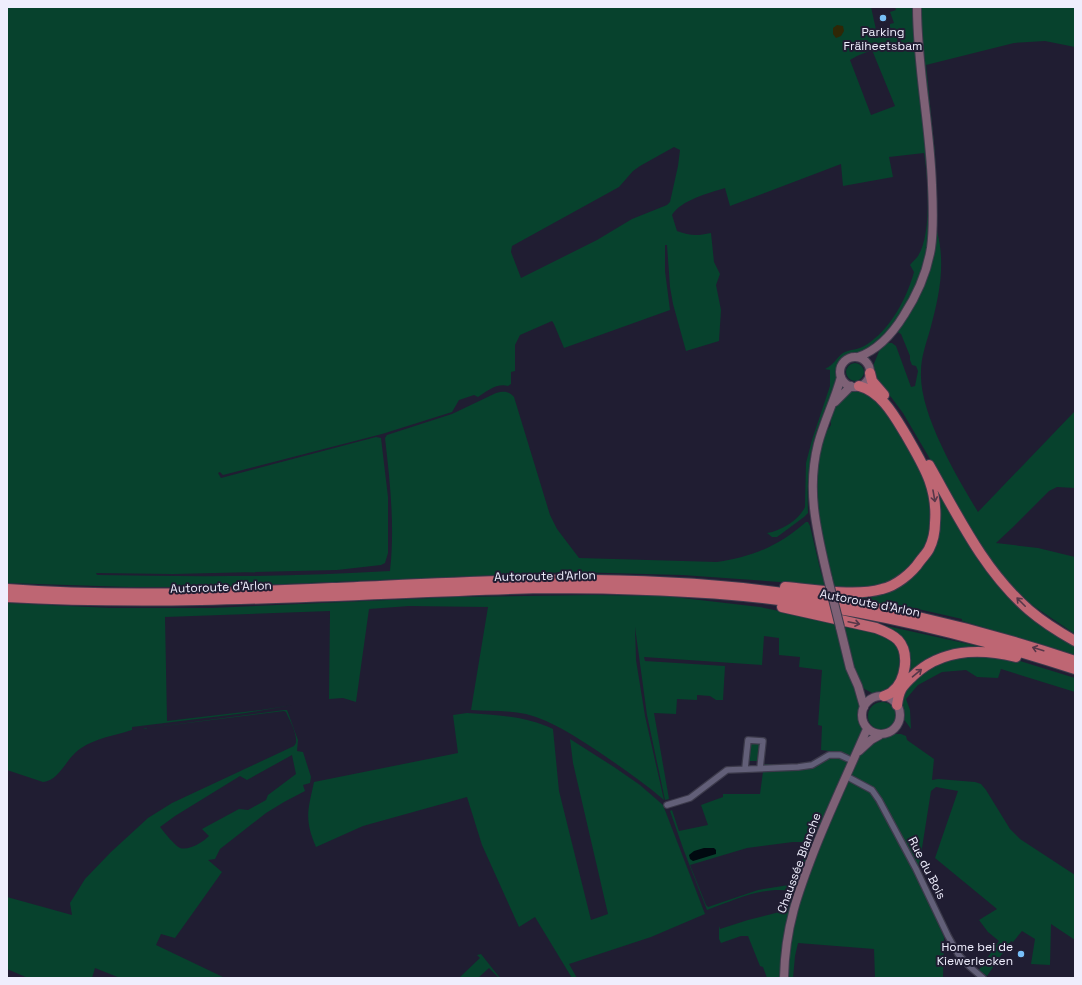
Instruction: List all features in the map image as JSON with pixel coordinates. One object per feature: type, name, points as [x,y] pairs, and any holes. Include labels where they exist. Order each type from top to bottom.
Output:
[{"type":"highway","points":[[870,370],[872,381],[900,415],[967,532],[996,576],[1029,610],[1050,626],[1075,641]]},
{"type":"highway","points":[[728,587],[749,584],[862,593],[883,589],[901,580],[915,568],[929,548],[935,530],[936,511],[934,492],[926,469],[896,419],[883,402],[873,392],[855,386]]},
{"type":"highway","name":"Autoroute d'Arlon","points":[[7,589],[128,594],[210,593],[540,580],[625,581],[728,587],[811,597],[926,619],[999,637],[1075,661]]},
{"type":"highway","name":"Autoroute d'Arlon","points":[[7,597],[128,602],[211,601],[540,588],[590,588],[688,592],[764,598],[864,614],[946,631],[1075,669]]},
{"type":"highway","points":[[764,598],[775,605],[876,628],[890,634],[902,647],[905,665],[903,673],[893,691],[879,697]]},
{"type":"highway","points":[[897,705],[900,690],[904,684],[917,672],[938,659],[954,654],[991,652],[1013,656],[1057,668],[1075,669]]},
{"type":"main road","points":[[833,404],[855,386],[867,381],[872,360],[882,343],[902,319],[917,292],[931,250],[933,203],[931,155],[917,34],[917,7]]},
{"type":"main road","points":[[858,686],[879,697],[894,701],[901,715],[898,726],[890,732],[875,734],[868,728],[862,718],[864,707],[858,686],[850,668],[815,520],[812,485],[818,443],[833,404],[841,377],[840,373],[842,364],[849,358],[868,354],[882,343]]},
{"type":"main road","points":[[858,357],[865,361],[870,370]]},
{"type":"main road","points":[[841,377],[847,384],[855,386]]},
{"type":"main road","points":[[864,707],[870,700],[879,697]]},
{"type":"main road","name":"Chaussée Blanche","points":[[784,978],[789,926],[793,909],[811,859],[868,728]]},
{"type":"main road","points":[[857,753],[880,734]]},
{"type":"street","points":[[745,768],[748,740],[763,741],[760,768]]},
{"type":"street","points":[[666,805],[690,798],[727,770],[812,765],[829,755],[840,755],[853,761]]},
{"type":"street","name":"Rue du Bois","points":[[846,776],[872,790],[916,869],[958,954],[983,978]]},
{"type":"green space","points":[[7,7],[871,7],[877,34],[890,28],[890,24],[894,23],[890,12],[896,10],[895,7],[1075,7],[1075,47],[1045,41],[1014,43],[926,65],[935,153],[937,231],[940,244],[941,269],[939,293],[923,356],[921,372],[922,388],[926,406],[933,425],[950,463],[978,512],[1075,411],[1075,488],[1057,487],[1049,491],[996,543],[1038,548],[1075,557],[1075,634],[1032,605],[1012,587],[988,558],[903,413],[891,397],[877,385],[873,366],[882,344],[859,354],[846,356],[840,362],[837,369],[836,388],[814,440],[808,482],[808,513],[777,537],[772,537],[767,533],[778,530],[789,524],[802,512],[805,507],[806,463],[830,386],[830,370],[825,369],[831,366],[843,353],[863,347],[875,339],[890,322],[907,292],[914,272],[910,265],[918,256],[922,246],[927,220],[928,191],[924,153],[889,157],[893,177],[843,186],[841,164],[730,206],[725,188],[689,201],[676,210],[672,215],[677,231],[694,235],[711,233],[714,262],[720,274],[716,285],[721,310],[719,341],[686,351],[673,304],[670,287],[667,245],[665,245],[665,271],[670,310],[564,348],[552,321],[520,335],[515,345],[515,371],[511,372],[511,384],[508,386],[504,385],[496,387],[478,397],[474,395],[459,400],[452,412],[382,434],[223,475],[220,472],[218,473],[221,478],[376,437],[381,438],[388,497],[388,553],[385,563],[381,565],[337,570],[173,574],[96,573],[97,575],[244,576],[390,571],[392,521],[385,438],[387,435],[452,414],[496,393],[504,392],[514,397],[550,515],[557,529],[579,558],[717,562],[730,560],[775,544],[808,522],[821,573],[826,586],[682,575],[570,572],[210,587],[128,587],[7,583]],"holes":[[[872,50],[895,106],[871,115],[850,60]],[[674,147],[680,150],[670,202],[667,205],[632,219],[597,240],[521,278],[511,252],[512,246],[619,187],[633,171]],[[894,330],[901,334],[912,365],[916,366],[918,371],[915,386],[911,387],[896,346],[892,343],[882,343]]]},
{"type":"green space","points":[[855,363],[859,364],[863,368],[863,376],[859,380],[855,381],[851,380],[847,376],[846,372],[847,368],[851,364]]},
{"type":"green space","points":[[852,390],[868,391],[894,421],[922,471],[930,493],[931,532],[921,555],[897,578],[874,588],[834,588],[818,516],[816,498],[816,468],[823,436],[831,425],[834,410]]},
{"type":"green space","points":[[932,477],[980,563],[992,578],[1064,641],[1075,646],[1075,655],[962,621],[962,619],[909,607],[829,594],[884,591],[932,549]]},
{"type":"green space","points":[[593,595],[665,596],[760,607],[876,631],[895,642],[900,653],[902,665],[896,681],[884,694],[872,693],[859,686],[861,703],[860,715],[864,736],[858,752],[879,737],[901,734],[906,736],[907,740],[934,759],[932,780],[938,779],[975,782],[981,784],[1010,829],[1020,839],[1075,875],[1075,940],[1051,924],[1050,965],[1031,964],[1035,939],[1022,931],[1013,942],[1011,941],[987,976],[979,970],[999,941],[988,932],[979,920],[997,909],[935,858],[958,791],[936,787],[931,791],[919,867],[917,869],[926,896],[944,937],[943,978],[875,978],[874,949],[798,943],[793,978],[767,978],[763,967],[760,966],[748,936],[741,936],[721,943],[719,939],[719,926],[720,929],[787,910],[792,891],[770,890],[760,892],[707,910],[684,851],[670,811],[672,810],[679,831],[708,825],[701,805],[723,797],[723,794],[760,794],[764,764],[807,764],[829,755],[829,751],[821,750],[822,726],[818,725],[822,670],[799,667],[800,657],[779,655],[779,638],[764,636],[762,665],[644,657],[645,661],[725,666],[723,700],[716,700],[710,696],[697,695],[697,700],[677,699],[676,714],[654,713],[669,799],[665,800],[647,715],[635,627],[636,660],[645,716],[664,800],[599,752],[564,730],[546,721],[526,714],[505,711],[471,710],[488,607],[409,606],[369,609],[356,702],[343,698],[329,699],[330,611],[165,617],[167,721],[293,705],[246,713],[132,727],[132,730],[102,738],[81,748],[71,757],[57,775],[48,781],[43,782],[7,770],[7,603],[110,608],[211,608],[455,597]],"holes":[[[793,842],[810,842],[794,882],[789,885],[758,890],[708,907],[690,865],[747,848]]]},
{"type":"green space","points":[[832,614],[879,622],[878,624],[991,649],[954,652],[901,684],[900,639]]},
{"type":"green space","points":[[961,656],[1004,657],[1075,678],[1075,692],[1001,669],[998,678],[977,677],[966,670],[942,672],[918,685],[906,699],[910,710],[911,729],[903,718],[900,702],[902,693],[928,668]]},
{"type":"green space","points":[[882,702],[892,706],[896,716],[892,726],[882,730],[872,726],[868,716],[872,706]]},
{"type":"green space","points":[[287,710],[298,740],[297,751],[303,752],[311,777],[310,783],[303,785],[305,791],[266,813],[220,849],[215,859],[208,860],[222,872],[175,938],[161,934],[156,945],[225,978],[120,978],[95,968],[92,978],[28,978],[7,969],[7,897],[72,915],[70,903],[85,879],[111,852],[148,818],[172,803],[294,746],[296,743],[293,727],[286,712],[284,711],[140,729]],"holes":[[[292,755],[296,774],[268,795],[266,800],[248,810],[239,809],[202,829],[209,836],[192,847],[184,849],[180,848],[172,842],[160,827],[175,816],[240,776],[247,780]]]},
{"type":"green space","points":[[467,713],[522,719],[553,729],[559,791],[591,920],[608,914],[573,763],[570,739],[640,785],[663,805],[705,914],[651,937],[569,964],[577,978],[572,978],[535,917],[519,927],[482,845],[467,797],[363,826],[316,847],[310,829],[308,814],[314,782],[458,753],[453,715]]},
{"type":"green space","points":[[748,740],[763,741],[761,761],[746,761]]},
{"type":"green space","points":[[481,954],[500,978],[489,968],[478,978],[459,978],[480,958],[477,955]]},
{"type":"sand","points":[[837,25],[843,26],[844,31],[841,36],[836,38],[833,34],[833,28]]},
{"type":"shaded area","points":[[704,848],[714,848],[716,850],[716,854],[693,861],[690,859],[689,855],[694,851]]},
{"type":"place","name":"Parking Fräiheetsbam","points":[[883,18]]},
{"type":"place","name":"Home bei de Kiewerlecken","points":[[1021,954]]}]
